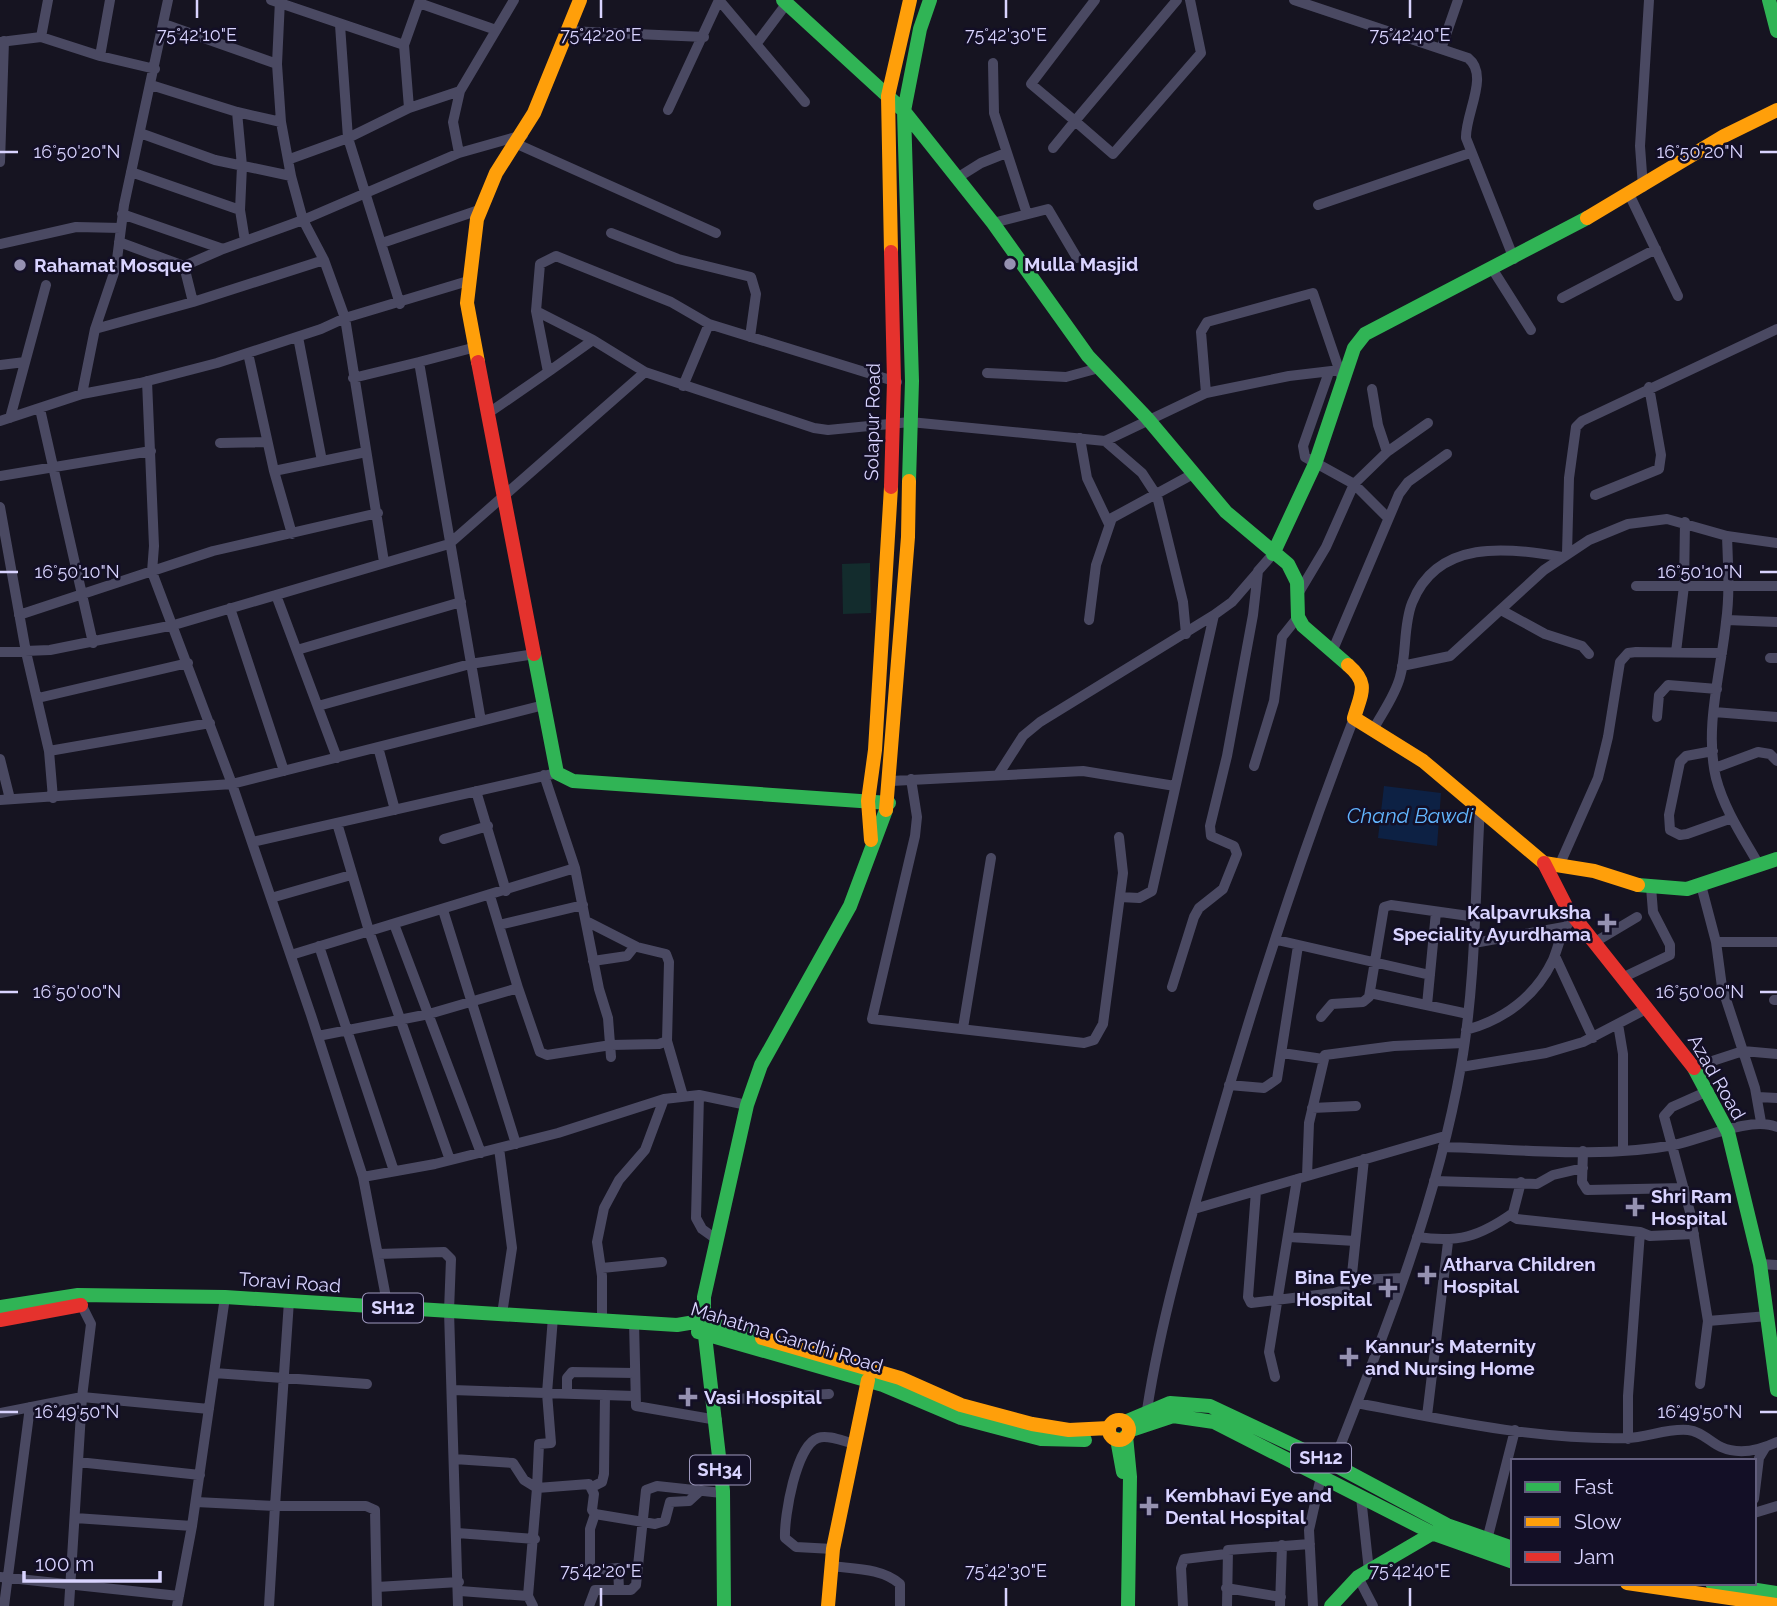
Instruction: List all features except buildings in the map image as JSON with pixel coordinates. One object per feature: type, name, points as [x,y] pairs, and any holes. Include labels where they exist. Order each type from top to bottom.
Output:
[{"type":"main road","points":[[580,0],[549,83],[520,139],[495,174],[479,210],[467,303],[536,654],[551,774],[573,781],[889,803]]},
{"type":"main road","name":"Solapur Road","points":[[871,846],[868,802],[875,750],[889,536],[894,381],[888,96],[910,0]]},
{"type":"main road","name":"Solapur Road","points":[[703,1327],[716,1239],[747,1105],[761,1065],[850,906],[889,803],[908,537],[912,384],[904,111],[920,29],[930,0]]},
{"type":"main road","points":[[1769,0],[1777,31]]},
{"type":"main road","points":[[785,1],[904,111],[993,223],[1099,368],[1147,418],[1226,512],[1288,564],[1294,574],[1298,617],[1318,642],[1361,676],[1363,684],[1354,718],[1423,761],[1544,863],[1594,871],[1672,891],[1701,885],[1777,859]]},
{"type":"main road","points":[[1273,554],[1315,464],[1337,373],[1365,334],[1493,270],[1630,196],[1724,136],[1777,110]]},
{"type":"main road","name":"Azad Road","points":[[1544,863],[1569,922],[1595,942],[1694,1067],[1728,1132],[1760,1264],[1777,1390]]},
{"type":"main road","name":"Toravi Road","points":[[0,1307],[110,1295],[225,1297],[677,1325]]},
{"type":"main road","name":"Toravi Road","points":[[0,1320],[79,1300]]},
{"type":"main road","name":"Mahatma Gandhi Road","points":[[677,1325],[703,1327],[900,1378],[961,1405],[1032,1424],[1069,1430],[1120,1432],[1147,1410],[1170,1403],[1210,1406],[1329,1462],[1447,1525],[1511,1547]]},
{"type":"main road","name":"Mahatma Gandhi Road","points":[[703,1327],[869,1380],[933,1409],[1041,1439],[1065,1441],[1120,1432],[1168,1415],[1195,1416],[1262,1444],[1434,1534],[1511,1561]]},
{"type":"main road","name":"SH34","points":[[703,1327],[717,1420],[722,1493],[724,1606]]},
{"type":"main road","points":[[828,1606],[833,1549],[869,1380]]},
{"type":"main road","points":[[1120,1432],[1129,1487],[1128,1606]]},
{"type":"main road","points":[[1331,1606],[1364,1574],[1447,1525]]},
{"type":"main road","points":[[1647,1585],[1727,1593],[1777,1593]]},
{"type":"main road","points":[[1727,1593],[1777,1605]]},
{"type":"street","points":[[41,37],[48,0]]},
{"type":"street","points":[[100,56],[110,0]]},
{"type":"street","points":[[82,394],[95,329],[116,267],[122,214],[168,0]]},
{"type":"street","points":[[459,153],[453,122],[460,91],[514,0]]},
{"type":"street","points":[[668,110],[719,0],[805,102]]},
{"type":"street","points":[[1095,0],[1031,84],[1113,154],[1201,53],[1190,0]]},
{"type":"street","points":[[1054,148],[1177,0]]},
{"type":"street","points":[[1293,0],[1468,58],[1477,68],[1478,77],[1465,126],[1470,153],[1514,259]]},
{"type":"street","points":[[1441,49],[1458,0]]},
{"type":"street","points":[[1643,187],[1640,146],[1649,0]]},
{"type":"street","points":[[384,562],[379,513],[366,452],[345,318],[324,260],[303,220],[291,176],[282,122],[277,64],[277,1],[404,45]]},
{"type":"street","points":[[409,108],[404,45],[419,1],[496,30]]},
{"type":"street","points":[[757,43],[785,1]]},
{"type":"street","points":[[164,24],[277,64]]},
{"type":"street","points":[[340,25],[348,138],[400,304]]},
{"type":"street","points":[[568,31],[704,37]]},
{"type":"street","points":[[0,162],[2,42],[41,37],[100,56],[155,69]]},
{"type":"street","points":[[993,63],[995,113],[1027,214]]},
{"type":"street","points":[[151,85],[237,112],[282,122]]},
{"type":"street","points":[[290,159],[348,138],[409,108],[460,91]]},
{"type":"street","points":[[237,112],[242,166],[240,210],[245,241]]},
{"type":"street","points":[[140,133],[242,166],[291,176]]},
{"type":"street","points":[[119,242],[184,266],[303,220],[459,153],[520,139],[716,233]]},
{"type":"street","points":[[957,178],[981,163],[1006,153]]},
{"type":"street","points":[[1318,205],[1470,153]]},
{"type":"street","points":[[131,172],[240,210]]},
{"type":"street","points":[[1630,196],[1678,296]]},
{"type":"street","points":[[993,223],[1048,209],[1077,258]]},
{"type":"street","points":[[382,243],[479,210]]},
{"type":"street","points":[[122,214],[223,249]]},
{"type":"street","points":[[0,244],[76,227],[121,228]]},
{"type":"street","points":[[611,233],[678,259],[751,277],[756,293],[750,337]]},
{"type":"street","points":[[1562,298],[1656,249]]},
{"type":"street","points":[[548,372],[536,311],[540,264],[556,256],[671,302],[709,324],[894,381],[912,384]]},
{"type":"street","points":[[95,329],[192,302],[324,260]]},
{"type":"street","points":[[184,266],[192,302]]},
{"type":"street","points":[[1493,270],[1531,330]]},
{"type":"street","points":[[5,419],[82,394],[147,381],[248,353],[345,318],[400,304],[468,281]]},
{"type":"street","points":[[5,419],[47,285]]},
{"type":"street","points":[[1105,441],[1147,418],[1206,393],[1289,376],[1337,373],[1313,293],[1207,321],[1201,332],[1206,393]]},
{"type":"street","points":[[536,311],[593,340],[645,372],[814,428],[843,429],[910,422],[1105,441],[1142,473],[1157,496],[1183,601],[1186,634]]},
{"type":"street","points":[[683,386],[709,324]]},
{"type":"street","points":[[1564,556],[1569,478],[1576,427],[1649,387],[1777,329]]},
{"type":"street","points":[[298,337],[322,461]]},
{"type":"street","points":[[490,412],[593,340]]},
{"type":"street","points":[[354,378],[476,347]]},
{"type":"street","points":[[248,353],[274,471],[292,534]]},
{"type":"street","points":[[0,365],[25,362]]},
{"type":"street","points":[[419,362],[481,721]]},
{"type":"street","points":[[988,373],[1066,377],[1099,368]]},
{"type":"street","points":[[0,652],[26,652],[93,643],[174,625],[449,544],[645,372]]},
{"type":"street","points":[[147,381],[151,451],[152,572],[232,784],[318,1036],[363,1177],[388,1308]]},
{"type":"street","points":[[1595,495],[1659,469],[1661,455],[1649,387]]},
{"type":"street","points":[[1372,389],[1378,425],[1387,452]]},
{"type":"street","points":[[40,409],[93,643]]},
{"type":"street","points":[[1297,595],[1326,547],[1354,484],[1387,452],[1428,422]]},
{"type":"street","points":[[1080,438],[1087,478],[1109,524]]},
{"type":"street","points":[[220,443],[267,442]]},
{"type":"street","points":[[0,476],[151,451]]},
{"type":"street","points":[[274,471],[366,452]]},
{"type":"street","points":[[1332,652],[1387,517],[1408,482],[1447,454]]},
{"type":"street","points":[[1315,464],[1354,484],[1387,517]]},
{"type":"street","points":[[1088,620],[1096,565],[1109,524],[1116,514],[1157,496],[1193,474]]},
{"type":"street","points":[[0,507],[4,555],[49,751],[53,798]]},
{"type":"street","points":[[19,615],[213,551],[379,513]]},
{"type":"street","points":[[1402,666],[1450,656],[1564,556],[1590,540],[1628,524],[1650,519],[1685,522],[1727,536],[1777,543]]},
{"type":"street","points":[[1676,652],[1684,586],[1685,522]]},
{"type":"street","points":[[1727,536],[1727,620],[1714,712],[1714,768],[1732,818],[1759,865]]},
{"type":"street","points":[[1373,730],[1397,686],[1411,604],[1420,585],[1433,571],[1452,559],[1480,550],[1524,550],[1564,556]]},
{"type":"street","points":[[998,775],[1023,736],[1040,722],[1129,664],[1186,634],[1214,615],[1231,602],[1273,554]]},
{"type":"street","points":[[1172,987],[1199,908],[1223,889],[1237,854],[1234,846],[1211,836],[1209,832],[1227,756],[1258,571]]},
{"type":"street","points":[[1636,586],[1777,586]]},
{"type":"street","points":[[276,595],[337,758]]},
{"type":"street","points":[[297,650],[461,601]]},
{"type":"street","points":[[230,608],[284,771]]},
{"type":"street","points":[[1501,610],[1545,634],[1582,646],[1589,654]]},
{"type":"street","points":[[1120,897],[1139,898],[1152,891],[1214,615]]},
{"type":"street","points":[[1254,766],[1274,701],[1282,637],[1298,617]]},
{"type":"street","points":[[1727,620],[1777,622]]},
{"type":"street","points":[[1559,866],[1598,778],[1608,737],[1620,662],[1628,653],[1722,653]]},
{"type":"street","points":[[318,706],[470,664],[536,654]]},
{"type":"street","points":[[38,698],[188,663]]},
{"type":"street","points":[[1657,717],[1659,695],[1668,685],[1717,689]]},
{"type":"street","points":[[0,758],[5,800],[232,784],[544,705]]},
{"type":"street","points":[[1714,712],[1777,717]]},
{"type":"street","points":[[1147,1410],[1166,1314],[1230,1085],[1307,844],[1354,718]]},
{"type":"street","points":[[49,751],[210,723]]},
{"type":"street","points":[[378,747],[395,810]]},
{"type":"street","points":[[1713,751],[1686,756],[1680,762],[1669,815],[1670,830],[1687,834],[1732,818]]},
{"type":"street","points":[[1714,768],[1758,752],[1770,754],[1777,761]]},
{"type":"street","points":[[891,781],[1083,771],[1175,786]]},
{"type":"street","points":[[252,842],[551,774],[608,1018],[611,1057]]},
{"type":"street","points":[[911,779],[916,799],[915,836],[872,1019],[1084,1043],[1094,1040],[1103,1024],[1123,873],[1119,836]]},
{"type":"street","points":[[476,791],[506,891]]},
{"type":"street","points":[[1313,1606],[1310,1519],[1321,1477],[1357,1403],[1417,1237],[1443,1147],[1461,1067],[1476,917],[1480,807]]},
{"type":"street","points":[[337,823],[369,931],[450,1160]]},
{"type":"street","points":[[444,839],[488,826]]},
{"type":"street","points":[[963,1028],[991,858]]},
{"type":"street","points":[[290,955],[575,868]]},
{"type":"street","points":[[271,898],[351,875]]},
{"type":"street","points":[[1701,885],[1716,942],[1722,987],[1758,1097],[1761,1122]]},
{"type":"street","points":[[1624,976],[1670,955],[1670,945],[1653,912],[1651,887]]},
{"type":"street","points":[[490,896],[540,1052],[552,1055],[611,1045],[659,1044],[667,1041]]},
{"type":"street","points":[[499,925],[583,905]]},
{"type":"street","points":[[1321,1017],[1332,1004],[1363,1002],[1370,993],[1384,907],[1391,905],[1476,917]]},
{"type":"street","points":[[443,909],[516,1144]]},
{"type":"street","points":[[1427,1005],[1436,912]]},
{"type":"street","points":[[1595,942],[1637,917]]},
{"type":"street","points":[[586,921],[635,946],[662,952],[668,958],[667,1041],[683,1096]]},
{"type":"street","points":[[1474,943],[1569,922]]},
{"type":"street","points":[[1466,1030],[1488,1024],[1514,1008],[1539,984],[1555,956],[1569,922]]},
{"type":"street","points":[[394,924],[481,1153]]},
{"type":"street","points":[[1277,940],[1430,975]]},
{"type":"street","points":[[1716,942],[1777,942]]},
{"type":"street","points":[[319,946],[394,1171]]},
{"type":"street","points":[[593,961],[627,956],[635,946]]},
{"type":"street","points":[[1230,1085],[1264,1088],[1277,1079],[1298,946]]},
{"type":"street","points":[[1555,956],[1593,1038]]},
{"type":"street","points":[[318,1036],[347,1028],[429,1014],[518,988]]},
{"type":"street","points":[[1370,993],[1468,1014]]},
{"type":"street","points":[[1461,1067],[1546,1053],[1593,1038],[1648,1008]]},
{"type":"street","points":[[1618,1024],[1623,1054],[1623,1150]]},
{"type":"street","points":[[1275,1377],[1269,1352],[1322,1059],[1330,1053],[1362,1049],[1464,1043]]},
{"type":"street","points":[[1694,1067],[1743,1051],[1777,1054]]},
{"type":"street","points":[[1282,1053],[1322,1059]]},
{"type":"street","points":[[1700,1384],[1708,1321],[1695,1234],[1664,1123],[1667,1111],[1708,1091]]},
{"type":"street","points":[[699,1095],[696,1218],[702,1229],[716,1239]]},
{"type":"street","points":[[363,1177],[516,1144],[664,1099],[699,1095],[747,1105]]},
{"type":"street","points":[[1758,1097],[1777,1098]]},
{"type":"street","points":[[602,1320],[602,1268],[597,1242],[604,1208],[619,1180],[645,1150],[664,1099]]},
{"type":"street","points":[[1312,1108],[1356,1106]]},
{"type":"street","points":[[1443,1147],[1623,1150],[1671,1145],[1761,1122],[1777,1127]]},
{"type":"street","points":[[1194,1209],[1445,1136]]},
{"type":"street","points":[[499,1148],[512,1248],[502,1314]]},
{"type":"street","points":[[1583,1151],[1582,1182],[1587,1190],[1684,1188]]},
{"type":"street","points":[[1355,1278],[1352,1274],[1364,1160]]},
{"type":"street","points":[[1434,1181],[1537,1184],[1553,1175],[1583,1168]]},
{"type":"street","points":[[1417,1237],[1448,1242],[1474,1235],[1510,1215],[1518,1198],[1521,1182]]},
{"type":"street","points":[[1256,1191],[1248,1297],[1251,1303],[1334,1293],[1344,1290],[1355,1278],[1402,1278]]},
{"type":"street","points":[[1510,1215],[1517,1219],[1640,1232],[1650,1236],[1695,1234]]},
{"type":"street","points":[[1628,1439],[1628,1396],[1640,1232]]},
{"type":"street","points":[[1289,1237],[1355,1241]]},
{"type":"street","points":[[1427,1416],[1448,1242]]},
{"type":"street","points":[[378,1254],[448,1254],[460,1586],[458,1606]]},
{"type":"street","points":[[602,1268],[662,1262]]},
{"type":"street","points":[[1760,1264],[1777,1265]]},
{"type":"street","points":[[4,1577],[71,1584],[178,1601],[196,1502],[225,1297]]},
{"type":"street","points":[[69,1606],[82,1397],[91,1324],[79,1300]]},
{"type":"street","points":[[268,1606],[289,1301]]},
{"type":"street","points":[[1708,1321],[1768,1316]]},
{"type":"street","points":[[377,1587],[460,1586],[531,1601],[539,1444],[551,1443],[547,1393],[553,1317]]},
{"type":"street","points":[[635,1322],[634,1395],[640,1409],[717,1420]]},
{"type":"street","points":[[567,1394],[568,1378],[572,1372],[634,1373]]},
{"type":"street","points":[[214,1373],[368,1384]]},
{"type":"street","points":[[452,1390],[634,1395]]},
{"type":"street","points":[[714,1400],[829,1394]]},
{"type":"street","points":[[592,1487],[602,1482],[604,1474],[605,1395]]},
{"type":"street","points":[[0,1413],[82,1397],[209,1409]]},
{"type":"street","points":[[1357,1403],[1515,1430],[1628,1439],[1670,1429],[1692,1430],[1722,1448],[1742,1451],[1765,1448],[1777,1442]]},
{"type":"street","points":[[4,1606],[4,1577],[30,1407]]},
{"type":"street","points":[[1487,1540],[1515,1430]]},
{"type":"street","points":[[833,1549],[796,1547],[785,1538],[797,1467],[814,1439],[821,1436],[855,1444]]},
{"type":"street","points":[[1756,1483],[1759,1458],[1765,1448]]},
{"type":"street","points":[[454,1459],[513,1463],[524,1480],[537,1488],[589,1484],[592,1487]]},
{"type":"street","points":[[78,1462],[200,1475]]},
{"type":"street","points":[[592,1487],[592,1510],[595,1514],[590,1529],[590,1567],[597,1570],[618,1568],[619,1589]]},
{"type":"street","points":[[589,1606],[595,1590],[631,1590],[636,1586],[643,1496],[652,1487],[722,1493]]},
{"type":"street","points":[[595,1514],[661,1524],[665,1521],[670,1502],[689,1501],[701,1490]]},
{"type":"street","points":[[1361,1497],[1364,1574],[1373,1606]]},
{"type":"street","points":[[196,1502],[372,1507],[376,1512],[377,1606]]},
{"type":"street","points":[[1756,1512],[1777,1506]]},
{"type":"street","points":[[75,1518],[192,1526]]},
{"type":"street","points":[[457,1533],[535,1539]]},
{"type":"street","points":[[1183,1606],[1181,1568],[1184,1559],[1226,1553],[1231,1548],[1310,1544]]},
{"type":"street","points":[[1226,1588],[1280,1602],[1282,1545]]},
{"type":"street","points":[[1226,1553],[1227,1606]]},
{"type":"street","points":[[831,1566],[882,1573],[893,1578],[900,1584],[900,1606]]},
{"type":"green space","points":[[870,563],[871,613],[843,614],[842,564]]},
{"type":"water","name":"Chand Bawdi","points":[[1384,786],[1441,793],[1437,846],[1378,838]]},
{"type":"traffic: fast","points":[[783,0],[904,111],[993,223],[1088,356],[1147,418],[1226,512],[1288,564],[1297,582],[1298,617],[1303,626],[1348,665]]},
{"type":"traffic: fast","points":[[909,481],[912,381],[904,111],[920,29],[930,0]]},
{"type":"traffic: fast","points":[[1769,0],[1777,31]]},
{"type":"traffic: fast","points":[[1273,554],[1315,464],[1354,348],[1365,334],[1587,218]]},
{"type":"traffic: fast","points":[[534,654],[557,773],[573,781],[889,803]]},
{"type":"traffic: fast","points":[[724,1606],[723,1491],[704,1327],[704,1297],[747,1105],[761,1065],[850,906],[886,810]]},
{"type":"traffic: fast","points":[[1638,885],[1687,889],[1777,859]]},
{"type":"traffic: fast","points":[[1694,1068],[1728,1132],[1760,1264],[1777,1390]]},
{"type":"traffic: fast","points":[[0,1307],[78,1295],[225,1297],[677,1325],[701,1321],[762,1338]]},
{"type":"traffic: fast","points":[[698,1332],[883,1385],[961,1418],[1041,1439],[1085,1440]]},
{"type":"traffic: fast","points":[[1125,1422],[1170,1403],[1210,1406],[1333,1464],[1447,1525],[1511,1547]]},
{"type":"traffic: fast","points":[[1134,1429],[1173,1416],[1214,1422],[1434,1534],[1511,1561]]},
{"type":"traffic: fast","points":[[1126,1436],[1130,1477],[1128,1606]]},
{"type":"traffic: fast","points":[[1117,1439],[1123,1472]]},
{"type":"traffic: fast","points":[[1331,1606],[1358,1577],[1440,1529]]},
{"type":"traffic: fast","points":[[1725,1585],[1777,1593]]},
{"type":"traffic: slow","points":[[478,362],[467,303],[477,219],[496,173],[534,113],[580,0]]},
{"type":"traffic: slow","points":[[891,252],[888,96],[910,0]]},
{"type":"traffic: slow","points":[[1587,218],[1724,136],[1777,110]]},
{"type":"traffic: slow","points":[[886,810],[908,537],[909,481]]},
{"type":"traffic: slow","points":[[871,840],[868,801],[875,750],[891,487]]},
{"type":"traffic: slow","points":[[1348,665],[1359,678],[1362,689],[1354,718],[1423,761],[1544,863],[1594,871],[1638,885]]},
{"type":"traffic: slow","points":[[762,1338],[900,1378],[961,1405],[1032,1424],[1069,1430],[1109,1428]]},
{"type":"traffic: slow","points":[[828,1606],[833,1549],[868,1380]]},
{"type":"traffic: slow","points":[[1119,1420],[1126,1423],[1129,1430],[1126,1437],[1119,1440],[1112,1437],[1109,1430],[1112,1423],[1119,1420]]},
{"type":"traffic: slow","points":[[1641,1585],[1777,1605]]},
{"type":"traffic: jam","points":[[891,252],[894,381],[891,487]]},
{"type":"traffic: jam","points":[[478,362],[534,654]]},
{"type":"traffic: jam","points":[[1544,863],[1567,908],[1694,1068]]},
{"type":"traffic: jam","points":[[0,1320],[81,1305]]},
{"type":"place","name":"Mulla Masjid","points":[[1010,264]]},
{"type":"place","name":"Rahamat Mosque","points":[[20,265]]},
{"type":"place","name":"Kalpavruksha Speciality Ayurdhama","points":[[1607,923]]},
{"type":"place","name":"Shri Ram Hospital","points":[[1635,1207]]},
{"type":"place","name":"Atharva Children Hospital","points":[[1427,1275]]},
{"type":"place","name":"Bina Eye Hospital","points":[[1388,1288]]},
{"type":"place","name":"Kannur's Maternity and Nursing Home","points":[[1349,1357]]},
{"type":"place","name":"Vasi Hospital","points":[[688,1397]]},
{"type":"place","name":"Kembhavi Eye and Dental Hospital","points":[[1149,1506]]}]
